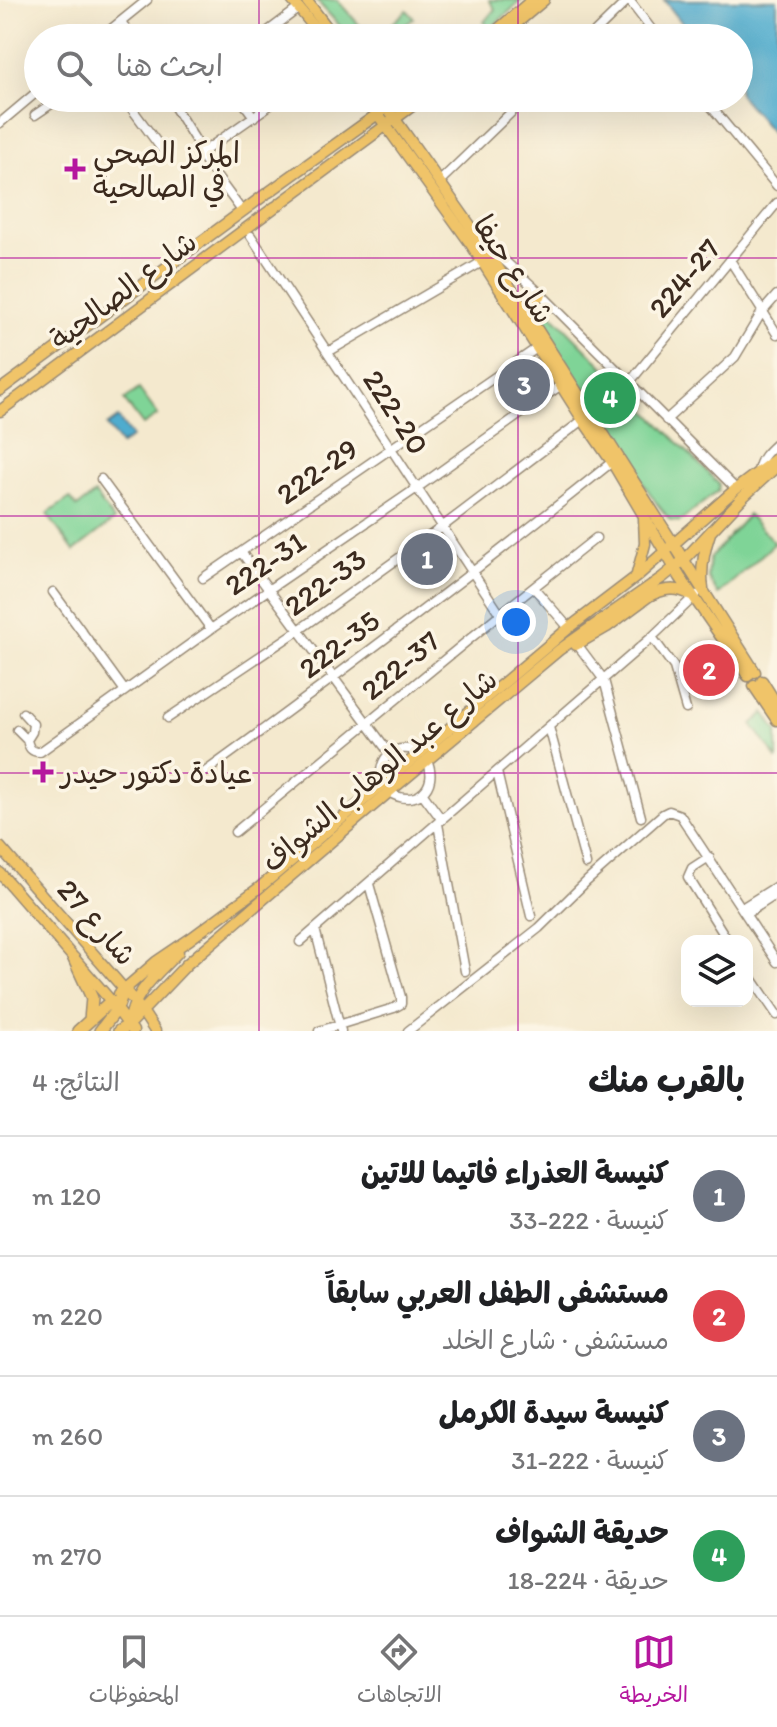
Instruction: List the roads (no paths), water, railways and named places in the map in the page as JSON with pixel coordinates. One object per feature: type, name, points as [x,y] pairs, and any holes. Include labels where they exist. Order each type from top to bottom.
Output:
[{"type":"highway","points":[[74,959],[92,998],[90,1020]]},
{"type":"highway","points":[[100,1031],[111,1019],[114,1005],[124,989]]},
{"type":"highway","points":[[78,1031],[114,1005]]},
{"type":"main road","points":[[504,24],[532,0]]},
{"type":"main road","points":[[516,24],[544,0]]},
{"type":"main road","points":[[299,3],[313,24]]},
{"type":"main road","points":[[299,3],[321,24]]},
{"type":"main road","name":"شارع الصالحية","points":[[0,390],[373,112]]},
{"type":"main road","name":"شارع حيفا","points":[[384,112],[643,513],[670,548]]},
{"type":"main road","name":"شارع الصالحية","points":[[0,411],[404,112]]},
{"type":"main road","name":"شارع حيفا","points":[[390,122],[479,238],[670,548]]},
{"type":"main road","points":[[524,309],[541,294]]},
{"type":"main road","points":[[86,326],[96,340]]},
{"type":"main road","name":"شارع عبد الوهاب الشواف","points":[[424,757],[569,628],[636,577],[736,489],[776,463]]},
{"type":"main road","name":"شارع عبد الوهاب الشواف","points":[[124,989],[156,962],[259,888],[559,650],[663,577],[684,560],[776,463]]},
{"type":"main road","points":[[636,577],[645,544],[643,513]]},
{"type":"main road","points":[[703,590],[702,565],[712,528]]},
{"type":"main road","points":[[670,548],[684,560],[703,590],[777,720]]},
{"type":"main road","points":[[670,548],[674,568],[693,597],[777,705]]},
{"type":"main road","points":[[559,650],[593,636],[658,592],[679,590],[693,597]]},
{"type":"main road","name":"شارع عبد الوهاب الشواف","points":[[127,1029],[187,964],[386,788]]},
{"type":"main road","name":"شارع 27","points":[[0,847],[124,989],[155,1031]]},
{"type":"main road","name":"شارع 27","points":[[0,873],[114,1005],[127,1029]]},
{"type":"main road","points":[[127,1029],[134,1002],[144,987],[190,939]]},
{"type":"street","points":[[117,24],[147,0]]},
{"type":"street","points":[[604,24],[629,0],[647,24]]},
{"type":"street","points":[[275,24],[299,3]]},
{"type":"street","points":[[0,123],[24,103]]},
{"type":"street","points":[[35,115],[39,112]]},
{"type":"street","points":[[134,112],[161,148]]},
{"type":"street","points":[[178,112],[199,146]]},
{"type":"street","points":[[250,112],[254,117]]},
{"type":"street","points":[[242,211],[200,154],[261,112]]},
{"type":"street","points":[[439,182],[512,112]]},
{"type":"street","points":[[716,112],[777,186]]},
{"type":"street","name":"224-27","points":[[629,383],[777,203]]},
{"type":"street","points":[[239,234],[251,236],[254,222]]},
{"type":"street","name":"222-20","points":[[251,236],[500,614]]},
{"type":"street","points":[[479,238],[541,294],[736,489]]},
{"type":"street","points":[[730,260],[777,334]]},
{"type":"street","points":[[328,352],[482,262]]},
{"type":"street","points":[[666,420],[735,357],[762,312],[777,295]]},
{"type":"street","name":"222-29","points":[[203,578],[537,348]]},
{"type":"street","name":"222-31","points":[[27,740],[32,751],[40,752],[561,385]]},
{"type":"street","name":"222-33","points":[[168,718],[299,630],[583,420]]},
{"type":"street","points":[[758,472],[765,453],[777,443]]},
{"type":"street","name":"222-35","points":[[205,772],[473,573],[612,462]]},
{"type":"street","points":[[101,479],[211,629]]},
{"type":"street","name":"222-37","points":[[235,832],[596,538]]},
{"type":"street","points":[[241,552],[390,754]]},
{"type":"street","points":[[534,588],[569,628]]},
{"type":"street","points":[[300,942],[604,680],[703,590]]},
{"type":"street","points":[[53,592],[125,691]]},
{"type":"street","points":[[652,637],[674,667],[686,709]]},
{"type":"street","points":[[577,644],[604,680],[641,817]]},
{"type":"street","points":[[17,730],[27,740],[32,732],[33,724],[23,713]]},
{"type":"street","points":[[549,727],[586,864]]},
{"type":"street","points":[[405,748],[424,757],[431,769],[431,778],[422,793],[405,799],[396,797],[386,788],[381,768],[390,754],[405,748]]},
{"type":"street","points":[[497,772],[531,916]]},
{"type":"street","points":[[422,793],[440,822],[465,971]]},
{"type":"street","points":[[408,1031],[539,928],[666,812],[680,815],[777,962]]},
{"type":"street","points":[[709,857],[692,868],[688,877],[724,935]]},
{"type":"street","points":[[319,1031],[340,1028],[401,1004],[369,884]]},
{"type":"street","points":[[744,911],[777,886]]},
{"type":"street","points":[[744,911],[777,894]]},
{"type":"street","points":[[315,929],[340,1028]]},
{"type":"street","points":[[753,980],[777,1015]]},
{"type":"water","points":[[664,0],[777,0],[777,139],[753,111],[753,24],[683,24]]},
{"type":"water","points":[[118,418],[132,437],[121,445],[107,426]]},
{"type":"place","name":"المركز الصحي في الصالحية","points":[[75,169]]},
{"type":"place","name":"كنيسة سيدة الكرمل","points":[[524,385]]},
{"type":"place","name":"حديقة الشواف","points":[[610,398]]},
{"type":"place","name":"كنيسة العذراء فاتيما للاتين","points":[[427,559]]},
{"type":"place","name":"مستشفى الطفل العربي سابقاً","points":[[709,670]]},
{"type":"place","name":"عيادة دكتور حيدر","points":[[43,772]]}]
